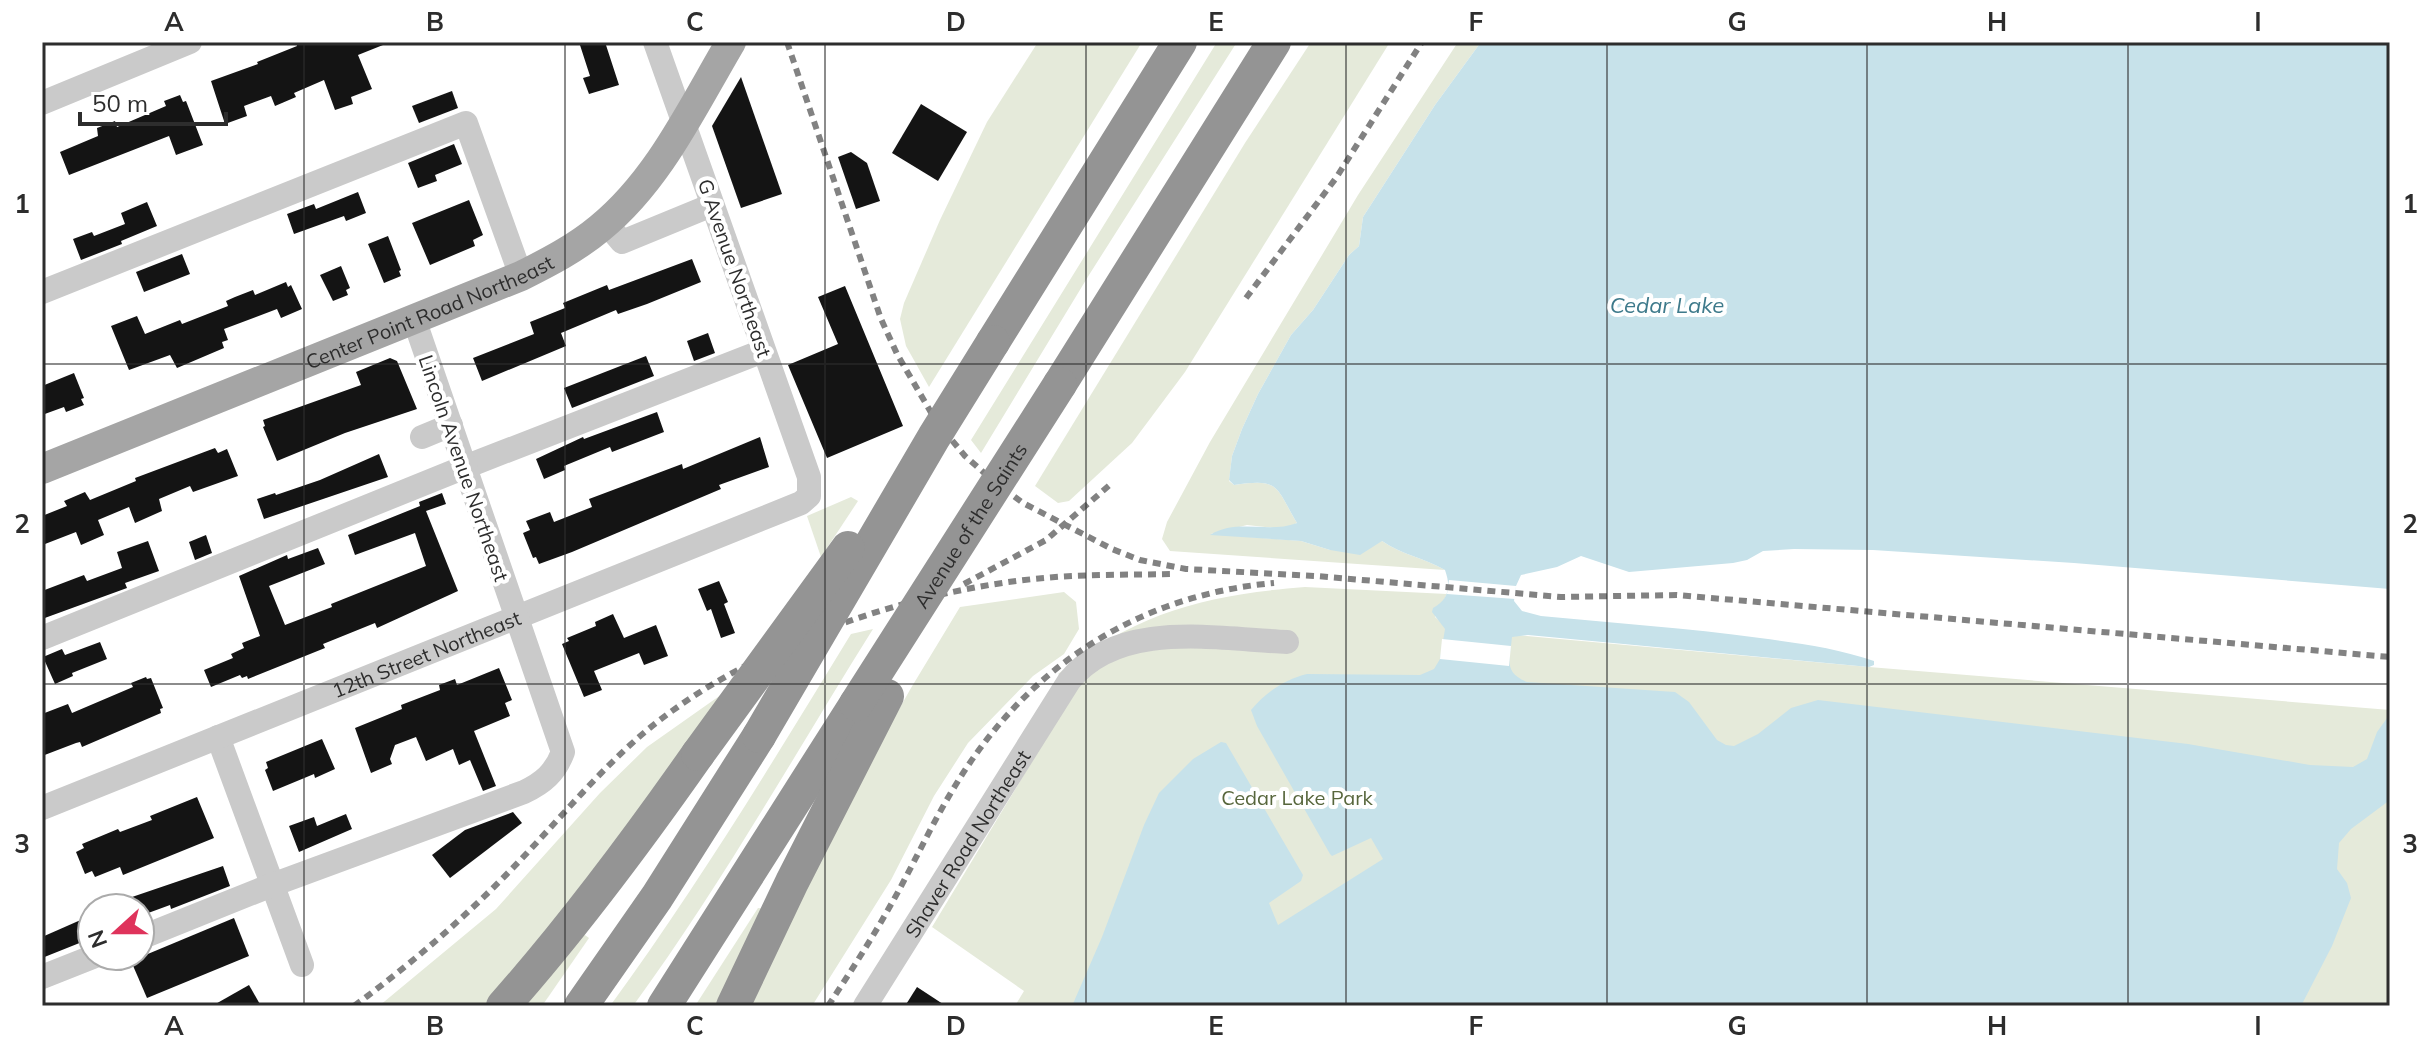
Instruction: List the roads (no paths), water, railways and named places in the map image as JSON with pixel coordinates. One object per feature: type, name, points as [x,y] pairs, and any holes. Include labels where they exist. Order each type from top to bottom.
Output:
[{"type":"highway","points":[[581,1006],[657,897],[759,736],[934,437],[1180,42]]},
{"type":"highway","name":"Avenue of the Saints","points":[[664,1006],[871,700],[943,565],[1274,42]]},
{"type":"highway","points":[[503,1006],[556,946],[619,866],[797,615],[934,437]]},
{"type":"highway","points":[[733,1006],[792,882],[871,700]]},
{"type":"main road","name":"Center Point Road Northeast","points":[[42,469],[521,276],[558,257],[606,223],[630,200],[662,158],[731,42]]},
{"type":"street","points":[[42,103],[190,42]]},
{"type":"street","name":"G Avenue Northeast","points":[[655,42],[809,477],[809,496]]},
{"type":"street","points":[[42,292],[466,123],[521,276]]},
{"type":"street","points":[[606,223],[622,242],[712,205]]},
{"type":"street","name":"Lincoln Avenue Northeast","points":[[272,885],[524,792],[550,776],[563,752],[414,319]]},
{"type":"street","points":[[42,638],[465,467],[763,351]]},
{"type":"street","points":[[422,437],[451,425]]},
{"type":"street","name":"12th Street Northeast","points":[[42,808],[801,503],[809,496]]},
{"type":"street","name":"Shaver Road Northeast","points":[[865,1006],[1081,666],[1113,649],[1153,639],[1173,637],[1287,642]]},
{"type":"street","points":[[218,737],[302,965]]},
{"type":"street","points":[[156,932],[272,885]]},
{"type":"street","points":[[42,977],[76,964]]},
{"type":"water","name":"Cedar Lake","points":[[1481,42],[2390,42],[2390,589],[2074,563],[1873,550],[1794,549],[1763,551],[1747,560],[1733,563],[1629,572],[1581,556],[1557,567],[1521,575],[1514,601],[1522,611],[1541,616],[1774,640],[1832,649],[1874,661],[1874,665],[1869,667],[1528,635],[1512,637],[1510,664],[1519,678],[1527,682],[1675,692],[1689,702],[1717,740],[1726,745],[1734,746],[1758,734],[1791,708],[1818,700],[2188,744],[2310,765],[2353,767],[2367,759],[2377,732],[2390,714],[2390,800],[2351,829],[2339,843],[2337,869],[2347,883],[2351,898],[2332,946],[2301,1006],[1072,1006],[1159,793],[1193,759],[1221,742],[1226,743],[1303,875],[1301,881],[1269,903],[1278,925],[1383,859],[1371,838],[1332,856],[1330,854],[1257,726],[1251,710],[1276,688],[1307,674],[1420,675],[1434,669],[1440,659],[1445,629],[1432,612],[1447,592],[1445,570],[1382,541],[1360,555],[1301,541],[1210,535],[1231,528],[1297,523],[1280,493],[1268,484],[1234,485],[1229,480],[1232,456],[1242,429],[1291,335],[1313,310],[1349,255],[1359,246],[1363,217],[1435,105]]},
{"type":"railway","points":[[787,42],[881,319],[897,354],[936,421],[965,456],[1023,503],[1140,560],[1186,569],[1316,576],[1561,597],[1677,595],[2390,657]]},
{"type":"railway","points":[[1246,298],[1336,178],[1422,42]]},
{"type":"railway","points":[[964,584],[1046,540],[1112,483]]},
{"type":"railway","points":[[354,1006],[466,914],[639,737],[727,676],[777,650],[830,628],[938,595],[1044,578],[1171,574]]},
{"type":"railway","points":[[828,1006],[882,921],[955,786],[983,744],[1016,706],[1051,673],[1090,645],[1132,621],[1176,603],[1224,590],[1274,583]]},
{"type":"park label","name":"Cedar Lake Park","points":[[1297,797]]}]
